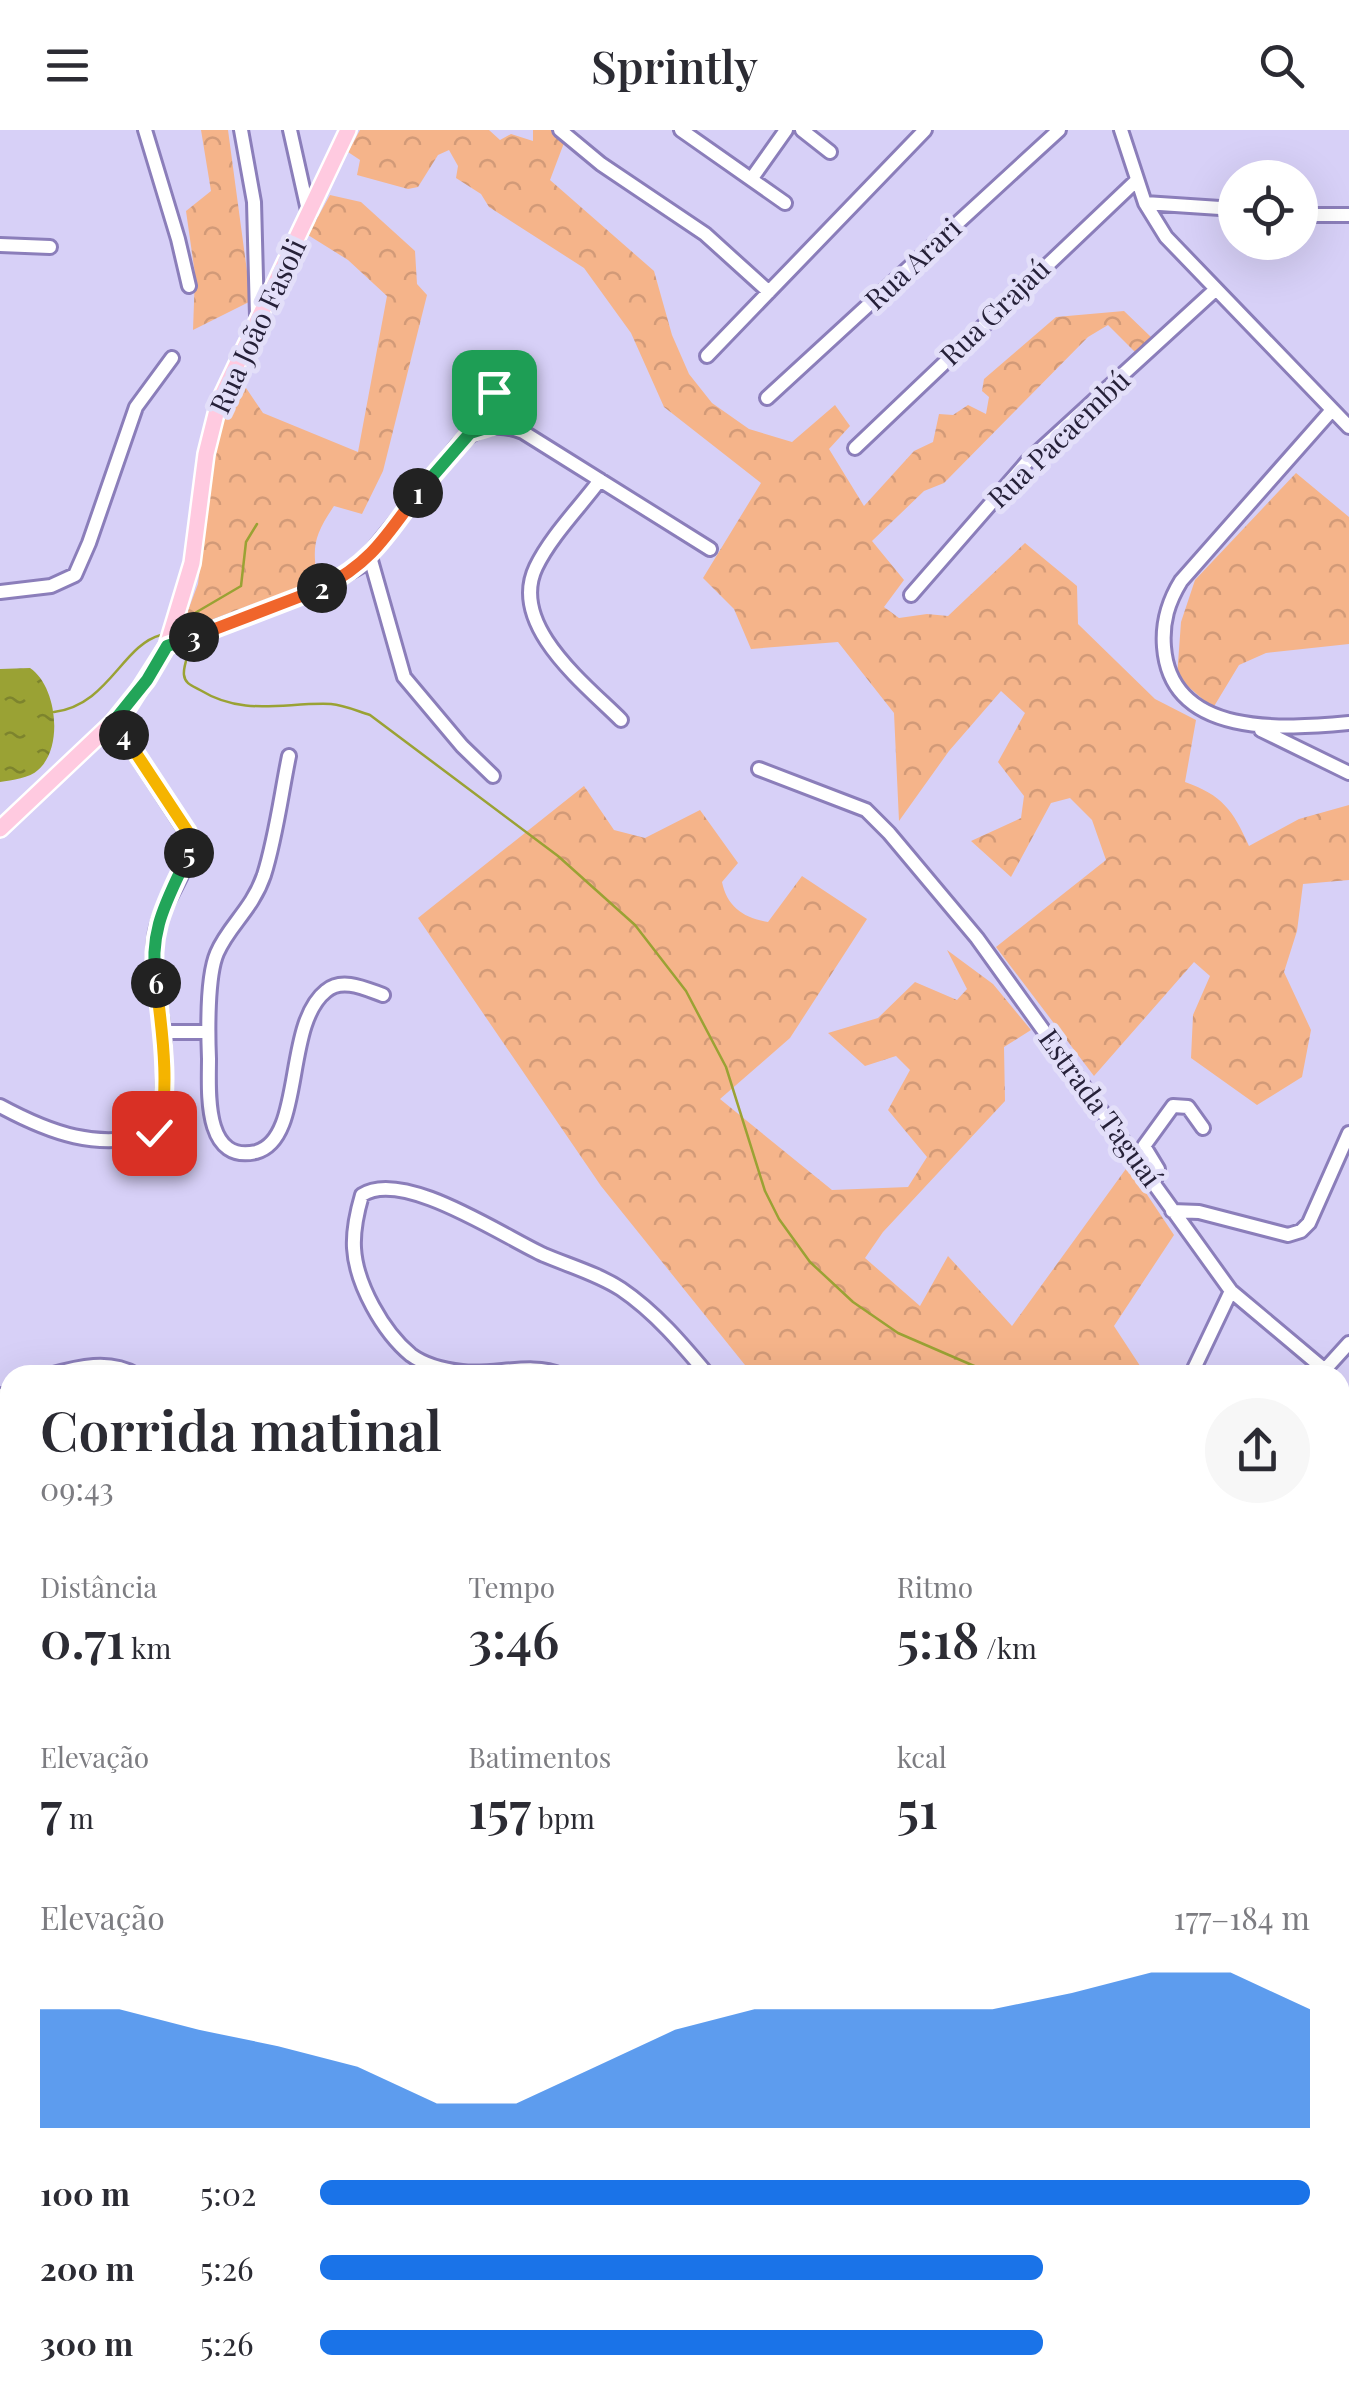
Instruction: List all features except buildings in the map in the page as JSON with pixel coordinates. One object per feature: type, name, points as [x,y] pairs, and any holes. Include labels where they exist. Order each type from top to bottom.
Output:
[{"type":"main road","name":"Rua João Fasoli","points":[[0,829],[114,721],[147,680],[167,646],[192,563],[211,428],[230,375],[348,130]]},
{"type":"street","points":[[144,130],[189,286]]},
{"type":"street","points":[[241,130],[254,202],[258,320]]},
{"type":"street","points":[[290,130],[308,216]]},
{"type":"street","points":[[681,130],[785,203]]},
{"type":"street","points":[[752,178],[786,130]]},
{"type":"street","points":[[802,130],[830,152]]},
{"type":"street","points":[[707,356],[925,130]]},
{"type":"street","name":"Rua Arari","points":[[767,398],[1059,130]]},
{"type":"street","points":[[1121,130],[1145,204],[1166,238],[1349,427]]},
{"type":"street","points":[[565,132],[705,234],[769,292]]},
{"type":"street","name":"Rua Grajaú","points":[[856,448],[1137,180]]},
{"type":"street","points":[[1145,204],[1218,209]]},
{"type":"street","points":[[1318,216],[1349,216]]},
{"type":"street","points":[[0,245],[50,247]]},
{"type":"street","name":"Rua Pacaembú","points":[[911,595],[1027,462],[1215,290]]},
{"type":"street","points":[[0,592],[51,586],[75,575],[90,543],[136,408],[172,358]]},
{"type":"street","points":[[493,426],[494,392]]},
{"type":"street","points":[[1332,410],[1181,581],[1166,610],[1163,636],[1166,668],[1175,686],[1209,712],[1254,726],[1349,773]]},
{"type":"street","points":[[167,646],[324,587],[359,567],[458,445],[470,433],[493,426],[523,432],[710,549]]},
{"type":"street","points":[[600,480],[535,569],[530,598],[535,623],[545,639],[621,720]]},
{"type":"street","points":[[370,557],[404,678],[493,776]]},
{"type":"street","points":[[0,1106],[66,1136],[122,1142],[154,1133],[161,1122],[163,1032],[153,962],[155,936],[159,917],[190,850],[190,837],[114,721]]},
{"type":"street","points":[[1254,726],[1349,723]]},
{"type":"street","points":[[289,756],[264,874],[250,908],[216,953],[208,1032],[213,1127],[217,1137],[245,1153],[272,1144],[285,1120],[299,1042],[315,1003],[326,990],[338,984],[352,984],[384,995]]},
{"type":"street","name":"Estrada Taguaí","points":[[759,768],[866,810],[888,833],[976,938],[1231,1290],[1314,1365]]},
{"type":"street","points":[[163,1032],[208,1032]]},
{"type":"street","points":[[1154,1184],[1158,1168],[1144,1146],[1174,1106],[1188,1107],[1203,1128]]},
{"type":"street","points":[[1172,1210],[1199,1212],[1288,1235],[1301,1231],[1314,1213],[1349,1133]]},
{"type":"street","points":[[430,1365],[412,1355],[388,1331],[357,1267],[354,1233],[362,1195],[382,1187],[432,1200],[620,1289],[656,1318],[699,1365]]},
{"type":"street","points":[[1196,1365],[1231,1290]]},
{"type":"street","points":[[1329,1365],[1349,1343]]},
{"type":"green space","points":[[201,130],[228,130],[251,301],[193,330],[195,274],[186,211],[211,191]]},
{"type":"green space","points":[[360,130],[489,130],[500,140],[511,134],[533,141],[533,130],[553,130],[564,143],[550,180],[654,271],[672,335],[689,374],[712,403],[749,429],[792,442],[835,405],[850,426],[829,449],[864,506],[914,451],[933,442],[939,414],[953,415],[968,405],[986,414],[989,397],[982,391],[984,379],[1056,317],[1124,311],[1151,337],[1135,352],[1108,325],[1088,337],[944,483],[924,491],[872,541],[904,580],[884,607],[899,618],[948,616],[1025,543],[1077,586],[1078,624],[1155,699],[1196,720],[1185,782],[1225,805],[1249,846],[1299,819],[1349,805],[1349,880],[1303,884],[1297,931],[1284,972],[1311,1030],[1302,1077],[1257,1105],[1191,1058],[1193,1015],[1210,976],[1194,962],[1094,1076],[996,947],[1106,860],[1092,820],[1070,798],[1051,803],[1011,877],[971,841],[1021,818],[1024,796],[998,762],[1025,713],[1001,691],[949,751],[899,821],[894,713],[838,642],[751,649],[734,609],[703,578],[761,483],[664,407],[631,333],[584,268],[489,207],[481,194],[456,178],[458,166],[449,150],[438,155],[418,187],[408,189],[357,175],[360,160],[348,152]]},
{"type":"green space","points":[[330,195],[361,202],[415,251],[417,284],[427,295],[383,471],[362,514],[334,506],[327,517],[316,543],[318,583],[250,605],[178,637],[198,584],[216,440],[240,379],[263,413],[358,452],[387,296],[348,260],[308,235]]},
{"type":"green space","points":[[1296,473],[1349,517],[1349,644],[1266,653],[1239,665],[1213,708],[1177,677],[1181,622],[1195,580]]},
{"type":"green space","points":[[584,786],[614,830],[645,838],[700,810],[738,863],[722,882],[728,898],[751,918],[768,922],[802,876],[867,919],[790,1038],[720,1099],[832,1190],[908,1187],[927,1157],[888,1110],[910,1070],[896,1056],[865,1066],[828,1033],[878,1018],[915,982],[957,1000],[967,989],[947,950],[993,984],[1031,1030],[1004,1047],[1005,1101],[883,1232],[865,1258],[920,1306],[948,1256],[1012,1326],[1128,1166],[1174,1235],[1114,1326],[1139,1365],[745,1365],[601,1186],[418,918]]},
{"type":"water","points":[[30,668],[46,688],[51,702],[52,747],[35,773],[0,782],[0,669]]},
{"type":"waterway","points":[[186,633],[195,613],[241,586],[246,542],[257,524]]},
{"type":"waterway","points":[[54,712],[88,698],[136,650],[161,635]]},
{"type":"waterway","points":[[189,651],[184,669],[186,681],[216,698],[248,706],[331,704],[370,715],[558,856],[635,925],[686,991],[726,1067],[765,1191],[779,1219],[810,1262],[853,1302],[898,1333],[972,1365]]},
{"type":"route","points":[[154,1133],[161,1122],[164,1058],[153,962],[155,936],[159,917],[190,850],[190,837],[114,721],[147,680],[167,646],[324,587],[359,567],[458,445],[470,433],[493,426],[494,392]]}]
